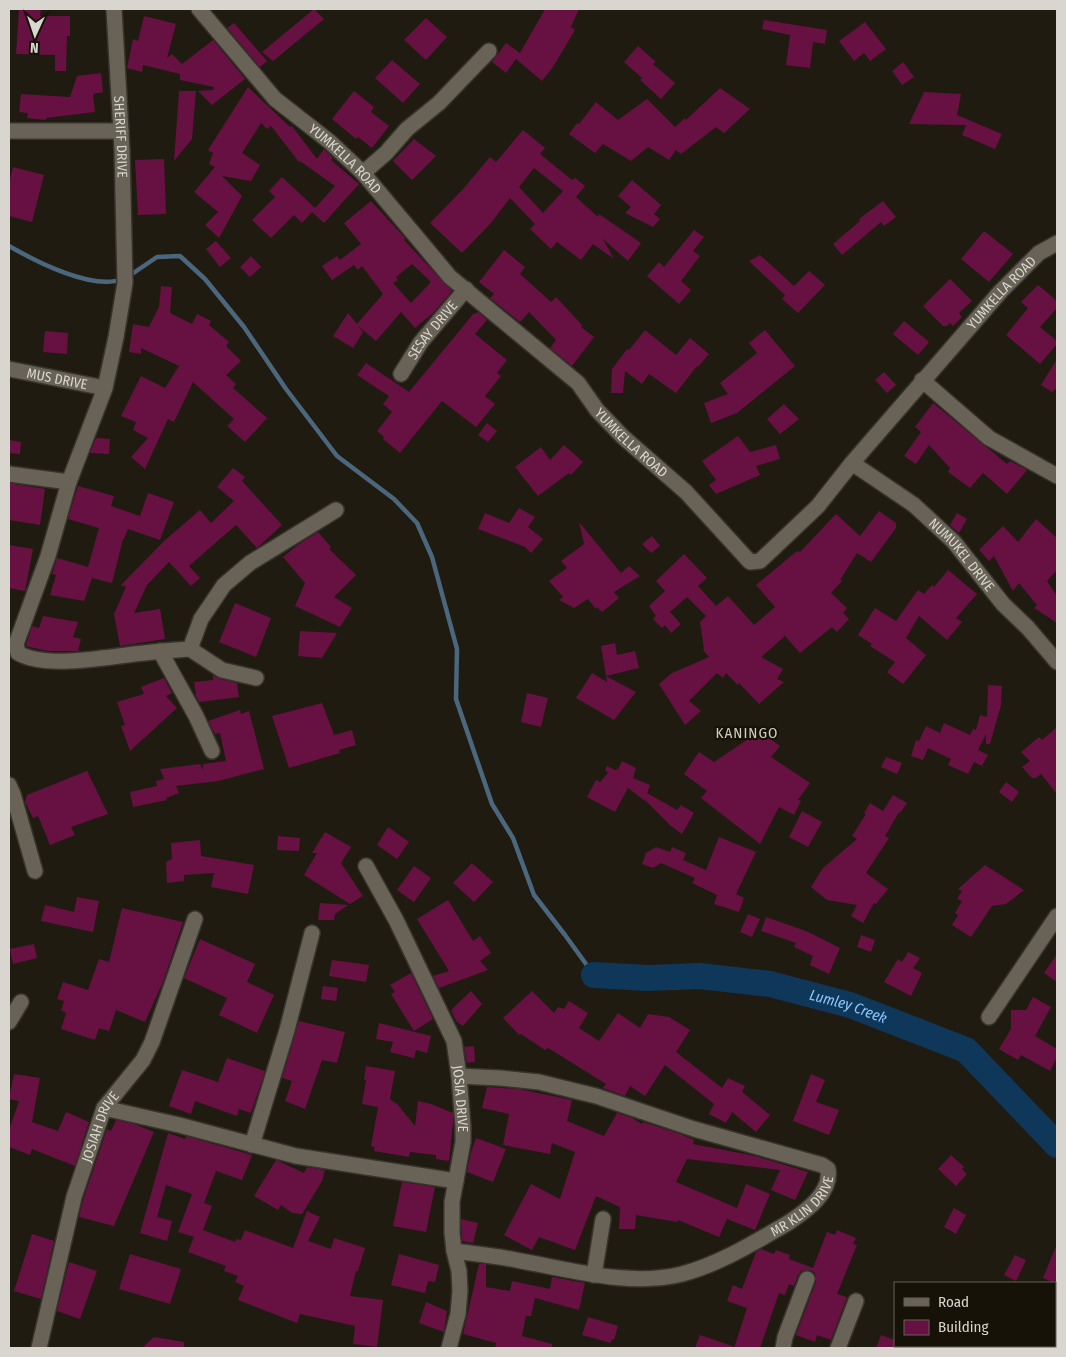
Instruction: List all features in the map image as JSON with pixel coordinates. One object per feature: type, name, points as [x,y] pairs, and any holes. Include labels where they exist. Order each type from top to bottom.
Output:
[{"type":"street","name":"SHERIFF DRIVE","points":[[105,388],[125,283],[121,131],[114,9]]},
{"type":"street","name":"YUMKELLA ROAD","points":[[199,9],[275,99],[330,142],[363,174],[450,277],[578,383],[616,430],[686,492],[750,562],[760,561],[818,506],[922,380],[1020,272],[1039,253],[1057,243]]},
{"type":"street","points":[[363,174],[407,129],[440,103],[489,51]]},
{"type":"street","points":[[11,131],[121,131]]},
{"type":"street","name":"SESAY DRIVE","points":[[401,374],[421,342],[466,289]]},
{"type":"street","name":"MUS DRIVE","points":[[9,369],[105,388]]},
{"type":"street","points":[[922,380],[988,438],[1057,476]]},
{"type":"street","points":[[105,388],[69,482],[48,556],[16,644],[18,653],[24,657],[42,661],[86,660],[190,649],[222,670],[256,678]]},
{"type":"street","name":"NUMUKEL DRIVE","points":[[852,463],[914,505],[954,542],[1003,604],[1028,628],[1057,662]]},
{"type":"street","points":[[9,474],[69,482]]},
{"type":"street","points":[[190,649],[201,619],[224,585],[250,564],[336,510]]},
{"type":"street","points":[[160,651],[196,716],[212,751]]},
{"type":"street","points":[[9,785],[14,794],[35,871]]},
{"type":"street","name":"JOSIA DRIVE","points":[[366,866],[396,920],[454,1041],[459,1076],[463,1142],[452,1202],[452,1233],[459,1271],[460,1291],[458,1314],[449,1348]]},
{"type":"street","points":[[990,1017],[1057,916]]},
{"type":"street","name":"JOSIAH DRIVE","points":[[39,1348],[74,1197],[104,1108],[143,1060],[152,1042],[194,919]]},
{"type":"street","points":[[252,1145],[287,1030],[312,933]]},
{"type":"street","points":[[9,1022],[22,1002]]},
{"type":"street","name":"MR KLIN DRIVE","points":[[454,1251],[510,1258],[594,1276],[644,1279],[682,1274],[726,1257],[793,1220],[818,1200],[830,1178],[828,1169],[822,1165],[694,1130],[596,1096],[538,1082],[459,1076]]},
{"type":"street","points":[[104,1108],[179,1125],[296,1156],[456,1181]]},
{"type":"street","points":[[594,1276],[603,1219]]},
{"type":"street","points":[[783,1348],[785,1337],[807,1279]]},
{"type":"street","points":[[838,1348],[856,1301]]},
{"type":"building","points":[[19,9],[41,9],[40,16],[70,16],[70,36],[67,36],[66,71],[55,71],[55,55],[16,54]]},
{"type":"building","points":[[314,9],[324,19],[273,61],[262,52]]},
{"type":"building","points":[[545,9],[579,9],[571,27],[575,30],[553,67],[542,81],[516,59],[506,73],[492,62],[506,43],[520,53]]},
{"type":"building","points":[[144,16],[176,24],[167,58],[172,54],[182,64],[213,40],[245,79],[212,105],[198,91],[213,90],[214,87],[180,80],[180,74],[143,65],[142,72],[127,68],[133,39],[138,41]]},
{"type":"building","points":[[426,18],[447,37],[426,60],[404,40]]},
{"type":"building","points":[[764,20],[827,30],[825,44],[813,42],[810,68],[786,65],[790,35],[762,29]]},
{"type":"building","points":[[865,22],[886,49],[870,61],[864,53],[854,61],[839,41]]},
{"type":"building","points":[[234,23],[267,61],[260,67],[227,28]]},
{"type":"building","points":[[638,46],[656,62],[653,64],[675,83],[661,99],[624,62]]},
{"type":"building","points":[[392,60],[420,84],[403,103],[375,78]]},
{"type":"building","points":[[903,62],[914,77],[902,85],[892,71]]},
{"type":"building","points":[[101,73],[103,92],[93,94],[95,112],[46,118],[46,120],[27,118],[28,113],[19,112],[21,94],[70,97],[77,76]]},
{"type":"building","points":[[248,87],[290,127],[292,126],[317,159],[324,149],[333,158],[331,160],[359,184],[324,223],[312,212],[302,223],[294,215],[271,238],[252,220],[275,197],[269,191],[282,177],[315,208],[335,186],[299,162],[271,126],[267,129],[261,123],[242,153],[260,165],[251,181],[222,176],[242,196],[219,238],[205,225],[218,212],[194,192],[215,167],[209,164],[213,153],[208,150]]},
{"type":"building","points":[[720,88],[750,109],[724,133],[716,127],[681,154],[676,150],[669,160],[648,147],[631,161],[603,144],[595,153],[569,134],[596,102],[618,120],[647,99],[675,127],[685,118],[686,120]]},
{"type":"building","points":[[179,91],[196,91],[192,139],[174,161]]},
{"type":"building","points":[[354,91],[374,107],[371,112],[389,126],[372,148],[358,137],[356,139],[332,119]]},
{"type":"building","points":[[924,92],[961,94],[957,115],[1002,134],[995,149],[962,135],[966,125],[909,124]]},
{"type":"building","points":[[523,130],[545,148],[540,154],[572,180],[575,178],[585,186],[576,197],[598,217],[599,214],[641,243],[628,261],[603,239],[614,259],[593,244],[581,260],[557,242],[551,249],[530,229],[535,224],[510,198],[491,223],[462,253],[430,223],[464,188],[490,157],[496,162]],"holes":[[[534,168],[563,191],[543,213],[519,187]]]},
{"type":"building","points":[[414,139],[436,156],[412,180],[393,161]]},
{"type":"building","points":[[164,159],[166,214],[138,215],[135,160]]},
{"type":"building","points":[[13,167],[44,175],[32,222],[9,216],[9,183]]},
{"type":"building","points":[[632,180],[661,205],[654,214],[660,219],[653,227],[625,213],[631,207],[618,196]]},
{"type":"building","points":[[371,201],[405,238],[404,240],[452,291],[433,313],[415,328],[401,312],[376,341],[357,325],[363,332],[353,348],[333,336],[348,313],[357,324],[383,294],[362,266],[358,270],[354,265],[332,280],[322,266],[337,256],[340,260],[361,244],[344,223]],"holes":[[[412,264],[431,282],[411,303],[393,283],[398,280],[396,277]]]},
{"type":"building","points":[[883,201],[896,217],[884,226],[881,222],[842,255],[833,244],[860,221],[859,219]]},
{"type":"building","points":[[694,230],[704,237],[693,251],[700,256],[681,281],[691,290],[679,304],[647,276],[659,262],[664,267]]},
{"type":"building","points":[[984,231],[1013,254],[989,282],[961,259]]},
{"type":"building","points":[[216,241],[231,258],[220,267],[206,249]]},
{"type":"building","points":[[504,250],[525,267],[520,274],[551,302],[556,297],[582,325],[581,327],[594,337],[572,366],[550,348],[556,340],[529,312],[520,322],[490,298],[494,294],[479,282]]},
{"type":"building","points":[[760,255],[794,286],[809,271],[825,285],[798,313],[782,299],[785,295],[749,261]]},
{"type":"building","points":[[251,256],[261,267],[250,277],[240,267]]},
{"type":"building","points":[[950,279],[972,301],[959,313],[962,317],[953,326],[950,323],[947,326],[943,326],[923,306]]},
{"type":"building","points":[[1038,285],[1057,301],[1057,308],[1040,327],[1057,341],[1057,344],[1040,364],[1006,335],[1028,308],[1021,302]]},
{"type":"building","points":[[161,286],[172,287],[170,313],[192,324],[197,314],[211,321],[209,325],[229,342],[226,346],[241,361],[226,375],[236,384],[233,388],[267,418],[245,442],[227,426],[234,419],[193,382],[174,422],[168,419],[145,469],[131,457],[148,438],[133,430],[136,422],[121,416],[141,376],[165,388],[179,366],[141,348],[141,354],[129,352],[133,324],[149,327],[159,307]]},
{"type":"building","points":[[478,312],[487,320],[475,334],[507,360],[497,373],[501,376],[485,396],[495,404],[476,427],[442,401],[400,453],[383,439],[384,437],[377,431],[392,412],[383,404],[389,396],[357,375],[366,363],[409,392],[474,313]]},
{"type":"building","points":[[904,321],[929,342],[918,355],[893,334]]},
{"type":"building","points":[[645,330],[676,355],[690,338],[709,354],[676,393],[649,374],[642,384],[625,371],[623,393],[611,393],[612,369]]},
{"type":"building","points":[[765,330],[795,366],[737,413],[711,423],[704,403],[728,394],[720,383],[757,353],[749,343]]},
{"type":"building","points":[[45,331],[68,333],[67,354],[43,352]]},
{"type":"building","points":[[1057,359],[1057,388],[1052,392],[1041,385]]},
{"type":"building","points":[[884,372],[896,385],[887,393],[875,380]]},
{"type":"building","points":[[933,403],[1007,464],[1010,461],[1027,470],[1007,494],[983,473],[970,488],[948,472],[950,468],[929,445],[916,464],[904,456],[921,432],[915,427]]},
{"type":"building","points":[[784,404],[799,419],[780,434],[767,419]]},
{"type":"building","points":[[487,423],[497,431],[488,442],[478,435]]},
{"type":"building","points":[[738,436],[750,452],[776,445],[780,459],[756,466],[760,475],[716,494],[709,485],[716,480],[702,461]]},
{"type":"building","points":[[96,438],[110,439],[109,454],[90,453]]},
{"type":"building","points":[[9,440],[21,442],[20,454],[9,453]]},
{"type":"building","points":[[564,445],[583,462],[571,475],[569,473],[538,496],[515,467],[541,447],[550,460]]},
{"type":"building","points":[[233,468],[245,477],[242,481],[282,525],[257,548],[236,525],[189,566],[200,578],[191,586],[169,562],[147,585],[134,613],[160,609],[165,639],[120,646],[114,614],[126,587],[121,585],[164,541],[200,510],[211,523],[234,501],[217,487]]},
{"type":"building","points":[[9,483],[45,489],[40,525],[9,520]]},
{"type":"building","points":[[78,486],[114,496],[111,506],[140,516],[148,493],[174,502],[160,540],[128,529],[123,539],[112,583],[92,578],[84,601],[50,595],[56,575],[52,574],[57,558],[88,567],[99,528],[68,519]]},
{"type":"building","points":[[519,508],[535,517],[528,527],[543,539],[531,553],[525,547],[478,529],[485,513],[509,523]]},
{"type":"building","points":[[879,511],[896,523],[896,528],[871,562],[857,553],[840,580],[842,581],[831,593],[847,608],[843,613],[849,619],[837,632],[832,627],[800,653],[785,636],[761,657],[783,669],[777,679],[784,682],[759,704],[739,683],[738,685],[726,673],[723,678],[717,673],[689,701],[701,711],[685,725],[659,684],[672,673],[709,657],[703,650],[700,622],[706,616],[687,597],[670,612],[681,624],[671,633],[665,625],[662,628],[653,619],[656,616],[649,606],[665,591],[656,581],[684,554],[707,578],[698,586],[716,606],[728,596],[754,625],[775,607],[756,585],[797,551],[800,552],[836,514],[860,536]]},
{"type":"building","points":[[957,513],[967,519],[959,533],[950,525]]},
{"type":"building","points":[[1036,519],[1057,538],[1057,570],[1047,581],[1057,596],[1057,623],[1034,608],[1037,605],[1019,583],[1013,591],[994,556],[989,561],[979,550],[1003,526],[1018,542]]},
{"type":"building","points":[[579,522],[621,573],[629,566],[640,576],[614,592],[619,598],[602,612],[597,607],[596,609],[588,599],[574,608],[559,600],[563,597],[549,581],[567,568],[561,561],[584,544]]},
{"type":"building","points":[[318,532],[331,547],[329,549],[356,575],[334,597],[352,608],[340,627],[295,606],[305,583],[283,557]]},
{"type":"building","points":[[652,536],[660,546],[651,553],[642,544]]},
{"type":"building","points":[[9,545],[33,549],[25,591],[9,588]]},
{"type":"building","points":[[948,570],[977,594],[956,618],[962,622],[947,640],[919,616],[906,638],[926,655],[903,684],[887,672],[895,662],[870,646],[872,644],[858,635],[875,608],[896,621],[918,590],[924,594],[932,585],[934,587]]},
{"type":"building","points":[[235,603],[271,618],[256,657],[219,642]]},
{"type":"building","points":[[43,616],[78,622],[73,637],[81,639],[78,651],[47,651],[26,646],[32,626],[39,628]]},
{"type":"building","points":[[300,631],[337,633],[322,658],[298,656]]},
{"type":"building","points":[[615,643],[617,655],[635,651],[639,668],[606,676],[601,646]]},
{"type":"building","points":[[592,673],[607,682],[606,676],[636,692],[614,720],[576,698]]},
{"type":"building","points":[[213,675],[220,679],[237,683],[239,697],[199,702],[194,682],[213,680]]},
{"type":"building","points":[[164,678],[172,693],[166,696],[177,708],[130,751],[121,726],[125,725],[117,702],[144,694],[141,687]]},
{"type":"building","points":[[988,685],[1002,686],[1001,705],[990,744],[986,744],[986,734],[978,750],[988,755],[982,766],[974,762],[968,774],[948,765],[951,759],[928,748],[923,760],[911,756],[916,740],[919,741],[926,726],[940,733],[944,723],[970,735],[973,729],[976,730],[980,715],[987,717]]},
{"type":"building","points":[[527,693],[548,698],[541,727],[521,722]]},
{"type":"building","points":[[322,703],[334,735],[352,730],[356,745],[339,750],[340,753],[289,768],[272,716]]},
{"type":"building","points":[[240,710],[241,714],[249,711],[264,769],[218,781],[176,786],[179,793],[166,798],[167,800],[133,807],[130,792],[157,786],[156,781],[164,779],[160,769],[200,764],[203,770],[203,764],[226,761],[220,733],[215,734],[208,721]]},
{"type":"building","points":[[1057,727],[1057,794],[1041,774],[1036,778],[1032,778],[1022,767],[1030,761],[1021,752],[1039,737],[1042,740]]},
{"type":"building","points":[[760,731],[780,746],[771,757],[810,783],[798,800],[801,801],[794,815],[779,807],[760,844],[701,798],[707,791],[684,774],[699,752],[714,762]]},
{"type":"building","points":[[886,757],[902,763],[897,774],[881,767]]},
{"type":"building","points":[[622,761],[636,768],[633,778],[650,785],[647,793],[677,810],[681,805],[694,813],[682,834],[671,826],[645,800],[628,788],[615,812],[587,797],[596,780],[600,782],[608,773],[605,770],[607,766],[615,770],[618,769]]},
{"type":"building","points":[[87,771],[108,814],[71,827],[75,835],[50,845],[38,816],[33,818],[25,802],[27,795]]},
{"type":"building","points":[[1006,782],[1019,792],[1012,802],[999,792]]},
{"type":"building","points":[[893,795],[907,803],[899,812],[885,836],[889,838],[866,873],[888,889],[876,904],[874,903],[863,923],[851,916],[857,905],[827,900],[811,887],[823,868],[857,839],[852,836],[866,814],[864,813],[870,803],[883,811]]},
{"type":"building","points":[[802,811],[822,822],[808,847],[789,837]]},
{"type":"building","points":[[388,827],[409,842],[397,859],[377,845]]},
{"type":"building","points":[[325,832],[351,847],[341,863],[363,896],[350,904],[304,875],[317,853],[312,853]]},
{"type":"building","points":[[278,836],[300,838],[299,851],[277,850]]},
{"type":"building","points":[[719,837],[756,852],[736,894],[744,898],[739,912],[714,904],[717,895],[692,883],[695,878],[661,863],[653,868],[642,864],[646,853],[656,847],[670,852],[672,847],[686,853],[683,860],[706,870]]},
{"type":"building","points":[[200,840],[201,856],[254,865],[248,894],[211,887],[214,873],[184,875],[184,881],[167,883],[166,862],[172,859],[171,843]]},
{"type":"building","points":[[472,863],[493,882],[474,902],[453,883]]},
{"type":"building","points":[[985,865],[1024,890],[1006,904],[992,906],[971,937],[952,925],[958,915],[955,913],[962,901],[957,899],[962,891],[958,889]]},
{"type":"building","points":[[414,866],[431,878],[414,902],[397,890]]},
{"type":"building","points":[[77,897],[99,901],[93,932],[41,921],[45,905],[74,912]]},
{"type":"building","points":[[448,900],[473,941],[480,936],[491,953],[480,961],[488,970],[439,988],[433,976],[449,971],[417,919]]},
{"type":"building","points":[[320,903],[348,905],[335,914],[334,920],[318,920]]},
{"type":"building","points":[[122,908],[183,922],[163,982],[145,1022],[116,1010],[109,1031],[99,1028],[95,1040],[61,1029],[66,1013],[61,1010],[64,1001],[57,999],[63,982],[88,990],[99,959],[109,962]]},
{"type":"building","points":[[748,914],[760,919],[752,937],[740,932]]},
{"type":"building","points":[[766,917],[806,931],[840,948],[829,974],[810,965],[813,956],[794,947],[796,943],[761,931]]},
{"type":"building","points":[[861,935],[875,940],[871,952],[857,947]]},
{"type":"building","points":[[200,939],[255,964],[247,982],[274,995],[257,1033],[219,1015],[227,998],[184,978]]},
{"type":"building","points":[[34,944],[37,958],[13,964],[10,949]]},
{"type":"building","points":[[908,952],[920,958],[913,968],[922,973],[911,996],[884,982],[898,959],[902,962]]},
{"type":"building","points":[[1057,954],[1057,982],[1044,973]]},
{"type":"building","points":[[332,960],[369,965],[366,982],[329,976]]},
{"type":"building","points":[[411,973],[433,1019],[414,1031],[391,994],[395,992],[390,985]]},
{"type":"building","points":[[323,986],[338,988],[336,1001],[321,999]]},
{"type":"building","points":[[471,991],[482,1004],[463,1026],[456,1021],[451,1010]]},
{"type":"building","points":[[532,991],[554,1013],[558,1007],[564,1009],[569,1001],[588,1013],[579,1028],[599,1041],[618,1013],[640,1028],[648,1014],[669,1017],[690,1030],[676,1052],[722,1088],[728,1078],[745,1086],[742,1092],[770,1115],[756,1132],[732,1112],[726,1123],[709,1114],[714,1104],[665,1065],[645,1096],[630,1086],[625,1096],[603,1088],[606,1084],[548,1048],[545,1050],[521,1034],[519,1035],[503,1018]]},
{"type":"building","points":[[1033,997],[1051,1007],[1035,1036],[1057,1049],[1057,1057],[1050,1071],[1021,1055],[1018,1060],[999,1049],[1011,1029],[1011,1010],[1026,1010]]},
{"type":"building","points":[[299,1021],[345,1032],[337,1063],[322,1060],[305,1109],[285,1101],[292,1081],[282,1078]]},
{"type":"building","points":[[379,1023],[431,1036],[427,1053],[416,1050],[414,1058],[390,1052],[393,1042],[376,1039]]},
{"type":"building","points":[[474,1046],[475,1062],[467,1063],[464,1047]]},
{"type":"building","points":[[227,1058],[265,1071],[251,1113],[239,1109],[237,1116],[195,1101],[191,1114],[169,1106],[182,1070],[218,1082]]},
{"type":"building","points":[[366,1066],[395,1071],[390,1099],[398,1105],[415,1126],[418,1101],[453,1113],[449,1161],[436,1159],[436,1155],[410,1152],[409,1157],[374,1151],[375,1147],[371,1146],[378,1107],[362,1104]]},
{"type":"building","points":[[14,1074],[40,1078],[32,1122],[58,1131],[66,1112],[89,1122],[75,1166],[32,1149],[30,1155],[9,1147],[9,1130],[19,1101],[9,1099]]},
{"type":"building","points":[[811,1074],[825,1080],[816,1102],[839,1110],[829,1135],[793,1121]]},
{"type":"building","points":[[487,1087],[519,1089],[572,1100],[567,1121],[604,1136],[617,1113],[642,1124],[643,1122],[680,1134],[694,1140],[693,1144],[755,1156],[808,1172],[795,1200],[771,1190],[780,1170],[687,1159],[676,1182],[737,1208],[746,1184],[770,1194],[755,1230],[727,1219],[719,1237],[678,1220],[677,1222],[636,1215],[635,1229],[619,1229],[620,1207],[596,1196],[575,1250],[539,1237],[532,1250],[504,1235],[531,1184],[560,1199],[575,1152],[552,1143],[550,1154],[503,1145],[509,1114],[482,1108]]},
{"type":"building","points":[[116,1120],[134,1124],[154,1132],[114,1226],[79,1217],[107,1129],[111,1131]]},
{"type":"building","points":[[168,1133],[185,1139],[186,1136],[252,1155],[242,1180],[216,1171],[204,1203],[212,1206],[203,1230],[235,1242],[236,1239],[241,1240],[245,1230],[293,1248],[307,1211],[320,1217],[308,1241],[331,1249],[334,1238],[365,1248],[358,1271],[356,1271],[350,1296],[383,1300],[377,1347],[353,1344],[355,1326],[300,1314],[297,1323],[238,1300],[244,1286],[235,1282],[238,1276],[224,1271],[226,1266],[188,1252],[194,1237],[178,1232],[192,1194],[166,1185],[157,1217],[172,1221],[167,1241],[140,1233]]},
{"type":"building","points":[[476,1138],[506,1149],[493,1182],[467,1172]]},
{"type":"building","points":[[951,1155],[964,1167],[962,1169],[967,1174],[956,1186],[938,1169]]},
{"type":"building","points":[[276,1160],[304,1173],[307,1167],[325,1170],[322,1181],[302,1214],[292,1213],[281,1205],[278,1210],[254,1196]]},
{"type":"building","points":[[402,1182],[435,1187],[426,1232],[393,1226]]},
{"type":"building","points":[[954,1208],[966,1215],[956,1234],[944,1227]]},
{"type":"building","points":[[461,1219],[478,1223],[473,1243],[462,1241]]},
{"type":"building","points":[[837,1230],[856,1238],[853,1244],[857,1245],[837,1294],[847,1297],[831,1340],[817,1335],[815,1342],[796,1335],[816,1282],[815,1273],[811,1270],[806,1270],[801,1271],[798,1275],[794,1286],[789,1284],[785,1295],[779,1293],[760,1348],[734,1348],[747,1308],[727,1301],[733,1285],[742,1289],[756,1252],[761,1249],[774,1254],[776,1250],[790,1255],[789,1259],[813,1268],[827,1232],[835,1235]]},
{"type":"building","points":[[32,1234],[54,1241],[41,1299],[14,1291]]},
{"type":"building","points":[[1057,1244],[1057,1284],[1043,1278]]},
{"type":"building","points":[[130,1254],[181,1269],[170,1304],[119,1289]]},
{"type":"building","points":[[399,1254],[439,1265],[435,1282],[428,1281],[425,1293],[391,1285]]},
{"type":"building","points":[[1015,1255],[1026,1260],[1016,1281],[1004,1275]]},
{"type":"building","points":[[69,1262],[97,1271],[80,1319],[57,1311]]},
{"type":"building","points":[[479,1264],[486,1264],[486,1287],[510,1291],[512,1281],[550,1289],[552,1277],[585,1283],[579,1310],[535,1298],[531,1316],[526,1316],[522,1336],[552,1344],[552,1348],[495,1348],[496,1343],[463,1334]]},
{"type":"building","points":[[426,1302],[447,1311],[444,1332],[419,1323]]},
{"type":"building","points":[[588,1317],[618,1326],[614,1340],[612,1339],[611,1343],[582,1335]]},
{"type":"building","points":[[700,1335],[732,1346],[732,1348],[695,1348]]},
{"type":"building","points":[[881,1335],[894,1340],[894,1347],[914,1347],[914,1348],[876,1348]]},
{"type":"building","points":[[154,1337],[184,1342],[184,1348],[142,1348]]},
{"type":"waterway","points":[[9,246],[64,273],[80,278],[110,282],[122,279]]},
{"type":"waterway","points":[[129,276],[157,257],[180,256],[205,279],[244,327],[286,389],[337,456],[394,499],[417,523],[432,557],[457,649],[456,699],[492,804],[513,838],[534,895],[594,975]]},
{"type":"waterway","name":"Lumley Creek","points":[[594,975],[648,978],[700,976],[770,984],[850,1005],[966,1050],[1057,1145]]},
{"type":"district","name":"KANINGO","points":[[747,733]]}]
